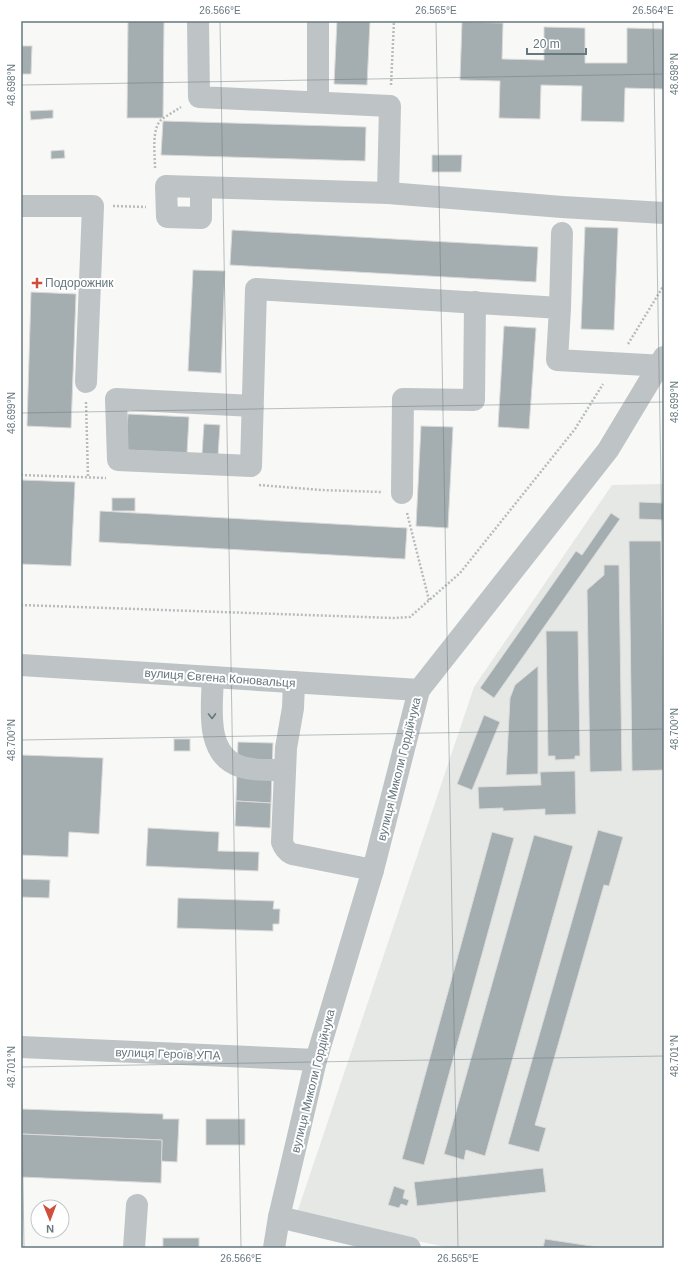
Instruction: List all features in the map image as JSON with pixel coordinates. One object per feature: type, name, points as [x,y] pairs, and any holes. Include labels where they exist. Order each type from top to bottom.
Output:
[{"type":"street","points":[[198,21],[199,97],[390,106],[388,193]]},
{"type":"street","points":[[318,21],[318,102]]},
{"type":"street","points":[[201,188],[201,218],[167,217],[166,186],[388,193],[562,207],[664,213]]},
{"type":"street","points":[[21,206],[93,206],[86,382]]},
{"type":"street","points":[[562,233],[557,360],[616,363],[662,363]]},
{"type":"street","points":[[252,406],[116,399],[118,460],[251,466],[256,288],[560,308]]},
{"type":"street","points":[[402,492],[403,399],[474,400],[475,302]]},
{"type":"street","name":"вулиця Миколи Гордійчука","points":[[274,1248],[279,1217],[316,1060],[373,870],[419,690],[608,450],[662,363]]},
{"type":"street","name":"вулиця Євгена Коновальця","points":[[21,665],[419,690]]},
{"type":"street","points":[[213,677],[213,730],[216,743],[222,754],[230,762],[242,768],[285,770]]},
{"type":"street","points":[[294,682],[293,708],[286,748],[282,842],[284,847],[292,854],[373,870]]},
{"type":"street","name":"вулиця Героїв УПА","points":[[21,1047],[316,1060]]},
{"type":"street","points":[[134,1248],[137,1205]]},
{"type":"street","points":[[279,1217],[410,1248]]},
{"type":"path","points":[[390,106],[394,21]]},
{"type":"path","points":[[166,186],[155,176],[155,134],[157,127],[161,120],[199,97]]},
{"type":"path","points":[[93,206],[167,208]]},
{"type":"path","points":[[21,605],[393,618],[410,617],[460,573],[575,429],[664,285]]},
{"type":"path","points":[[86,382],[88,477]]},
{"type":"path","points":[[21,475],[110,478]]},
{"type":"path","points":[[264,485],[321,490],[402,492],[429,600]]},
{"type":"shaded area","points":[[664,484],[664,1248],[451,1248],[369,1231],[297,1213],[474,687],[612,485]]},
{"type":"building","points":[[128,21],[164,21],[163,118],[127,118]]},
{"type":"building","points":[[337,21],[370,21],[367,85],[334,84]]},
{"type":"building","points":[[462,22],[503,23],[502,59],[544,60],[544,27],[585,28],[585,63],[627,63],[627,28],[664,29],[664,89],[625,88],[624,122],[581,121],[582,86],[541,85],[540,119],[499,118],[500,81],[460,80]]},
{"type":"building","points":[[21,46],[32,46],[31,74],[21,74]]},
{"type":"building","points":[[53,110],[53,118],[31,120],[30,111]]},
{"type":"building","points":[[163,121],[366,127],[365,161],[161,155]]},
{"type":"building","points":[[64,150],[65,158],[51,159],[51,151]]},
{"type":"building","points":[[432,155],[462,155],[461,172],[432,172]]},
{"type":"building","points":[[585,227],[618,228],[614,330],[581,329]]},
{"type":"building","points":[[232,230],[538,247],[536,282],[230,265]]},
{"type":"building","points":[[193,270],[225,271],[221,373],[188,371]]},
{"type":"building","points":[[31,292],[76,294],[71,428],[27,426]]},
{"type":"building","points":[[504,326],[536,328],[529,429],[498,427]]},
{"type":"building","points":[[128,414],[189,417],[187,453],[125,450]]},
{"type":"building","points":[[204,424],[220,425],[218,455],[202,454]]},
{"type":"building","points":[[421,426],[453,427],[448,528],[416,526]]},
{"type":"building","points":[[21,480],[75,482],[71,566],[21,564]]},
{"type":"building","points":[[112,498],[135,498],[135,511],[112,511]]},
{"type":"building","points":[[639,502],[664,503],[664,520],[639,519]]},
{"type":"building","points":[[100,511],[407,528],[405,559],[99,542]]},
{"type":"building","points":[[611,513],[620,519],[494,698],[480,688],[576,551],[582,555]]},
{"type":"building","points":[[629,541],[661,541],[664,770],[632,771]]},
{"type":"building","points":[[604,565],[619,565],[622,771],[590,772],[587,590],[604,575]]},
{"type":"building","points":[[546,631],[578,631],[580,756],[575,756],[575,759],[555,760],[555,756],[548,756]]},
{"type":"building","points":[[538,666],[538,774],[506,775],[510,698],[515,685]]},
{"type":"building","points":[[484,715],[500,722],[472,790],[457,784]]},
{"type":"building","points":[[174,739],[190,739],[190,751],[174,751]]},
{"type":"building","points":[[238,742],[273,743],[271,803],[236,801]]},
{"type":"building","points":[[21,755],[103,758],[99,834],[69,832],[68,857],[21,855]]},
{"type":"building","points":[[575,771],[576,814],[545,815],[545,809],[503,811],[503,808],[479,809],[478,787],[541,785],[540,772]]},
{"type":"building","points":[[236,801],[271,803],[270,828],[235,826]]},
{"type":"building","points":[[148,828],[219,832],[218,851],[259,852],[258,871],[146,866]]},
{"type":"building","points":[[598,830],[623,837],[609,886],[604,885],[535,1125],[546,1128],[539,1152],[508,1144]]},
{"type":"building","points":[[492,832],[514,838],[424,1165],[402,1159]]},
{"type":"building","points":[[534,835],[573,846],[485,1156],[466,1150],[464,1160],[444,1154]]},
{"type":"building","points":[[21,879],[50,880],[49,898],[21,897]]},
{"type":"building","points":[[178,898],[274,901],[273,909],[280,909],[279,924],[273,924],[273,931],[177,928]]},
{"type":"building","points":[[21,1109],[163,1114],[163,1119],[179,1119],[177,1162],[161,1161],[162,1140],[21,1134]]},
{"type":"building","points":[[206,1119],[245,1119],[245,1145],[206,1145]]},
{"type":"building","points":[[21,1134],[162,1140],[161,1183],[21,1177]]},
{"type":"building","points":[[543,1168],[546,1192],[417,1206],[414,1182]]},
{"type":"building","points":[[394,1186],[405,1190],[403,1198],[409,1200],[407,1206],[401,1204],[399,1208],[388,1205]]},
{"type":"building","points":[[163,1238],[199,1238],[199,1248],[163,1248]]},
{"type":"building","points":[[545,1239],[604,1248],[543,1248]]},
{"type":"place","name":"Подорожник","points":[[37,283]]}]
